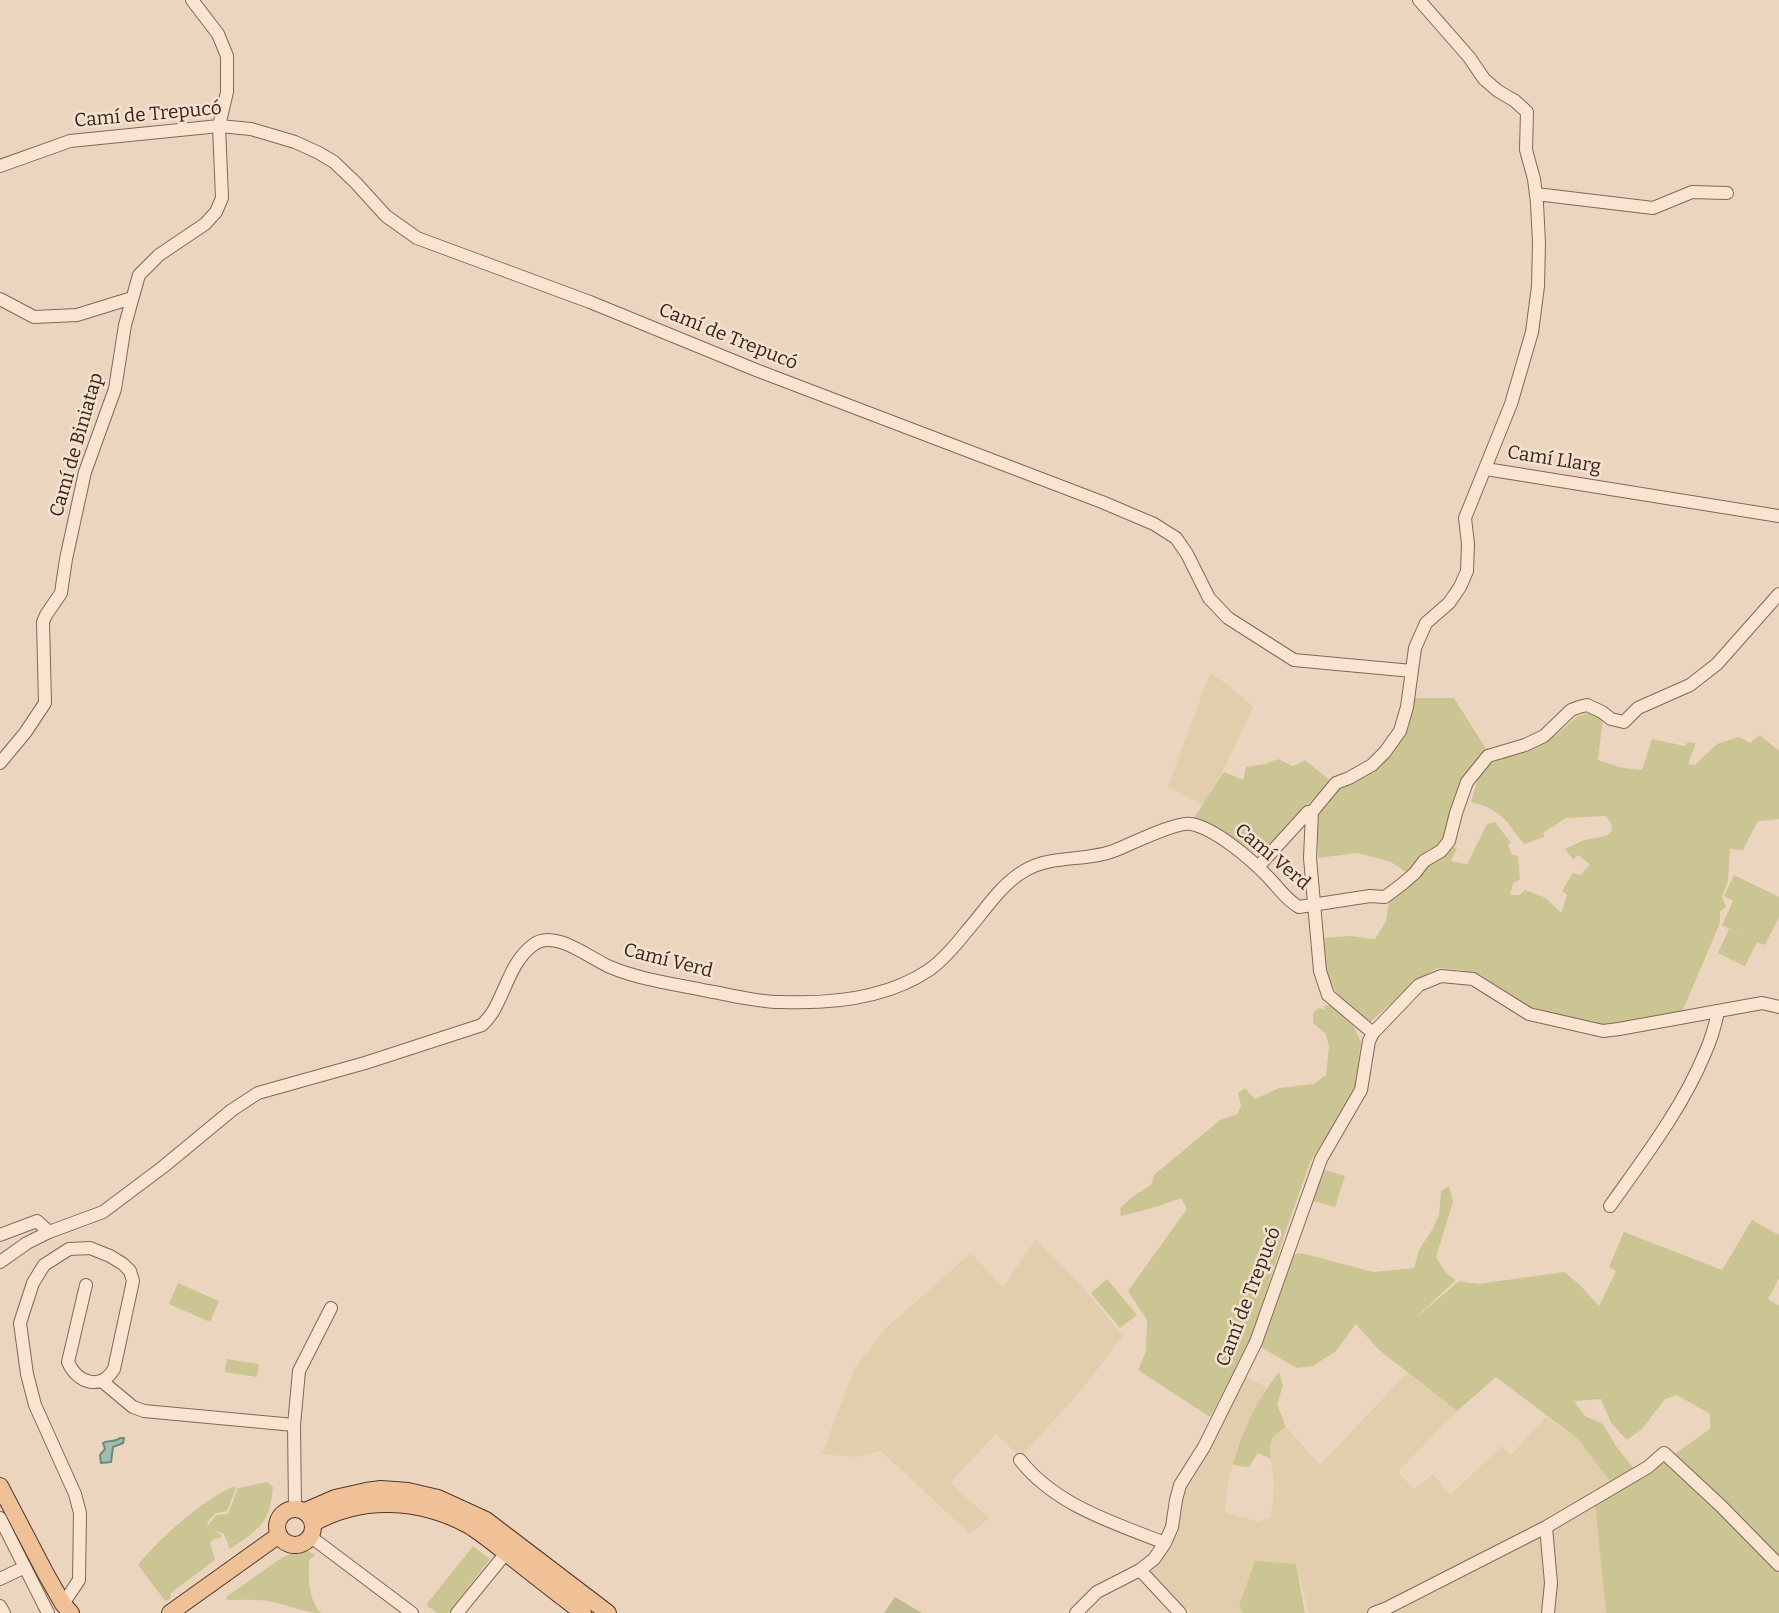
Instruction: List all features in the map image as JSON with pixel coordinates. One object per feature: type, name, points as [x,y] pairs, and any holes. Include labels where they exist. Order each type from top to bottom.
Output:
[{"type":"main road","points":[[0,1486],[65,1610]]},
{"type":"main road","points":[[306,1520],[335,1498],[366,1491],[408,1491],[438,1498],[486,1520],[608,1613]]},
{"type":"main road","points":[[306,1520],[306,1542],[299,1545],[291,1545],[282,1538],[277,1528],[278,1520],[288,1510],[306,1520],[374,1504],[408,1505],[431,1510],[470,1526],[580,1612]]},
{"type":"main road","points":[[170,1613],[282,1538]]},
{"type":"main road","points":[[188,1613],[282,1538]]},
{"type":"street","name":"Camí de Biniatap","points":[[0,763],[45,703],[43,622],[61,593],[85,472],[115,389],[125,325],[139,275],[159,255],[205,224],[216,212],[222,198],[219,126],[227,92],[227,56],[218,34],[192,0]]},
{"type":"street","points":[[1419,0],[1469,57],[1484,79],[1527,112],[1526,150],[1536,194],[1538,286],[1532,332],[1511,404],[1486,469]]},
{"type":"street","name":"Camí de Trepucó","points":[[0,166],[70,141],[219,126],[251,129],[295,142],[334,162],[386,216],[417,238],[590,302],[756,370],[1154,524],[1176,538],[1209,598],[1228,618],[1294,660],[1412,671]]},
{"type":"street","points":[[1536,194],[1653,208],[1692,192],[1727,193]]},
{"type":"street","points":[[0,299],[34,317],[76,315],[132,298]]},
{"type":"street","name":"Camí Llarg","points":[[1258,867],[1308,812],[1312,812],[1336,783],[1372,765],[1399,731],[1407,707],[1415,648],[1426,623],[1449,603],[1460,587],[1466,571],[1468,544],[1465,518],[1486,469],[1779,516]]},
{"type":"street","points":[[1314,906],[1370,896],[1385,897],[1415,873],[1424,861],[1441,851],[1449,841],[1467,782],[1488,756],[1544,736],[1571,710],[1579,706],[1587,705],[1611,719],[1624,722],[1638,708],[1690,685],[1717,664],[1779,594]]},
{"type":"street","points":[[1312,812],[1310,858],[1320,971],[1328,995],[1373,1033],[1419,985],[1441,976],[1473,979],[1529,1014],[1603,1031],[1762,1003],[1779,1007]]},
{"type":"street","name":"Camí Verd","points":[[0,1262],[49,1232],[103,1212],[232,1110],[258,1093],[482,1025],[494,1011],[512,968],[534,944],[548,939],[567,944],[609,966],[639,977],[740,997],[808,1003],[859,998],[900,986],[929,969],[951,951],[1004,887],[1025,870],[1051,860],[1109,853],[1171,827],[1189,823],[1210,832],[1235,848],[1258,867],[1289,901],[1299,907],[1314,906]]},
{"type":"street","points":[[1610,1206],[1685,1092],[1705,1054],[1718,1012]]},
{"type":"street","name":"Camí de Trepucó","points":[[1076,1613],[1097,1592],[1140,1570],[1154,1559],[1166,1543],[1181,1485],[1204,1447],[1256,1342],[1321,1159],[1361,1090],[1369,1041],[1373,1033]]},
{"type":"street","points":[[0,1235],[37,1221],[49,1232]]},
{"type":"street","points":[[65,1610],[79,1580],[80,1514],[75,1494],[35,1405],[27,1374],[20,1323],[33,1283],[44,1265],[69,1249],[90,1248],[110,1256],[130,1271],[133,1281],[114,1369],[103,1382]]},
{"type":"street","points":[[86,1285],[68,1362],[79,1377],[103,1382],[133,1407],[144,1411],[294,1425]]},
{"type":"street","points":[[331,1308],[299,1371],[294,1425],[306,1520],[412,1613]]},
{"type":"street","points":[[1374,1613],[1546,1527],[1648,1467],[1664,1453],[1779,1565]]},
{"type":"street","points":[[1020,1460],[1029,1472],[1069,1501],[1093,1514],[1166,1543]]},
{"type":"street","points":[[0,1518],[48,1613]]},
{"type":"street","points":[[1546,1527],[1550,1583],[1548,1613]]},
{"type":"street","points":[[457,1613],[506,1553]]},
{"type":"street","points":[[0,1579],[25,1567]]},
{"type":"street","points":[[1140,1570],[1180,1613]]},
{"type":"street","points":[[0,1606],[4,1613]]},
{"type":"shaded area","points":[[1210,673],[1253,707],[1217,784],[1202,805],[1168,787]]},
{"type":"shaded area","points":[[1414,698],[1454,698],[1488,752],[1443,843],[1406,872],[1391,862],[1358,853],[1318,858],[1317,813],[1340,786],[1385,759],[1408,728]]},
{"type":"shaded area","points":[[1589,713],[1603,719],[1598,760],[1623,768],[1642,770],[1652,739],[1685,746],[1688,742],[1696,743],[1688,764],[1695,765],[1717,744],[1739,737],[1750,743],[1760,735],[1779,751],[1779,819],[1758,821],[1743,850],[1730,849],[1728,881],[1722,897],[1726,907],[1720,912],[1720,923],[1682,1012],[1607,1027],[1531,1008],[1481,975],[1438,968],[1425,975],[1370,1022],[1340,999],[1327,976],[1322,938],[1349,936],[1375,939],[1386,921],[1389,901],[1449,845],[1457,848],[1451,861],[1467,864],[1487,824],[1495,822],[1511,843],[1508,844],[1512,855],[1518,856],[1520,880],[1513,883],[1510,895],[1520,895],[1525,890],[1546,898],[1561,913],[1567,895],[1562,891],[1573,873],[1580,875],[1590,865],[1579,855],[1573,859],[1565,849],[1584,840],[1606,836],[1612,831],[1611,823],[1605,816],[1566,818],[1544,832],[1544,837],[1524,844],[1496,812],[1471,802],[1478,778],[1491,763],[1537,746],[1556,735],[1578,716]]},
{"type":"shaded area","points":[[1278,759],[1293,766],[1305,760],[1331,781],[1262,857],[1194,818],[1224,772],[1243,780],[1246,767]]},
{"type":"shaded area","points":[[1734,875],[1779,897],[1779,917],[1765,945],[1757,942],[1745,966],[1718,953],[1729,929],[1743,935],[1722,925],[1733,901],[1724,896]]},
{"type":"shaded area","points":[[1333,1005],[1354,1027],[1361,1042],[1355,1087],[1311,1160],[1249,1346],[1210,1417],[1138,1370],[1146,1351],[1147,1320],[1128,1291],[1187,1209],[1181,1198],[1121,1216],[1120,1208],[1151,1185],[1154,1175],[1220,1120],[1238,1114],[1241,1105],[1238,1093],[1245,1088],[1255,1099],[1279,1088],[1314,1084],[1326,1075],[1329,1046],[1326,1034],[1313,1023],[1313,1013],[1319,1008],[1326,1010],[1323,1006]]},
{"type":"shaded area","points":[[1319,1168],[1345,1176],[1335,1207],[1310,1200]]},
{"type":"shaded area","points":[[1449,1186],[1453,1202],[1436,1257],[1446,1273],[1456,1280],[1411,1322],[1459,1281],[1478,1284],[1564,1272],[1599,1306],[1616,1271],[1609,1267],[1624,1232],[1722,1270],[1752,1220],[1779,1235],[1779,1278],[1768,1299],[1779,1306],[1779,1557],[1672,1456],[1710,1429],[1710,1414],[1677,1395],[1665,1399],[1642,1429],[1627,1440],[1611,1423],[1601,1399],[1574,1401],[1585,1416],[1603,1424],[1635,1470],[1611,1483],[1578,1439],[1496,1377],[1457,1411],[1379,1350],[1356,1324],[1336,1351],[1313,1366],[1297,1368],[1259,1346],[1290,1255],[1301,1253],[1373,1272],[1414,1268],[1419,1250],[1439,1215],[1441,1191]]},
{"type":"shaded area","points":[[1036,1239],[1086,1291],[1123,1336],[1079,1393],[1020,1457],[996,1434],[950,1483],[989,1518],[970,1534],[881,1451],[856,1457],[822,1454],[854,1369],[886,1328],[971,1253],[1003,1287]]},
{"type":"shaded area","points":[[1107,1279],[1137,1315],[1120,1328],[1091,1293]]},
{"type":"shaded area","points":[[178,1283],[219,1301],[210,1322],[169,1304]]},
{"type":"shaded area","points":[[227,1359],[259,1364],[257,1377],[225,1372]]},
{"type":"shaded area","points":[[1279,1372],[1283,1386],[1277,1404],[1286,1427],[1272,1440],[1271,1459],[1258,1453],[1249,1467],[1233,1465],[1251,1416]]},
{"type":"shaded area","points":[[1407,1373],[1457,1411],[1398,1472],[1414,1489],[1433,1474],[1450,1495],[1502,1446],[1511,1455],[1546,1417],[1578,1439],[1611,1483],[1595,1504],[1606,1613],[1309,1613],[1296,1565],[1239,1605],[1243,1613],[1192,1613],[1176,1601],[1148,1571],[1182,1496],[1207,1456],[1218,1426],[1245,1376],[1266,1387],[1239,1442],[1227,1488],[1225,1512],[1258,1522],[1271,1517],[1274,1486],[1269,1446],[1273,1435],[1286,1427],[1320,1465]]},
{"type":"shaded area","points":[[124,1438],[123,1443],[113,1447],[111,1462],[101,1463],[100,1455],[105,1449],[103,1443]]},
{"type":"shaded area","points":[[1663,1460],[1758,1549],[1779,1574],[1779,1613],[1606,1613],[1595,1504],[1654,1472]]},
{"type":"shaded area","points":[[267,1482],[273,1487],[269,1509],[266,1518],[256,1530],[230,1549],[224,1534],[213,1530],[221,1535],[221,1538],[213,1539],[210,1543],[215,1560],[171,1593],[170,1599],[165,1601],[138,1565],[147,1554],[182,1521],[222,1492],[234,1486],[236,1488],[227,1511],[216,1513],[207,1522],[208,1525],[216,1515],[228,1514],[238,1488]]},
{"type":"shaded area","points":[[473,1546],[490,1559],[448,1613],[437,1613],[426,1605]]},
{"type":"shaded area","points":[[307,1550],[315,1555],[309,1560],[310,1588],[321,1613],[267,1601],[227,1600],[226,1597],[283,1557]]},
{"type":"shaded area","points":[[1255,1561],[1296,1564],[1305,1613],[1243,1613],[1239,1606]]},
{"type":"shaded area","points":[[895,1597],[922,1613],[884,1613]]}]
